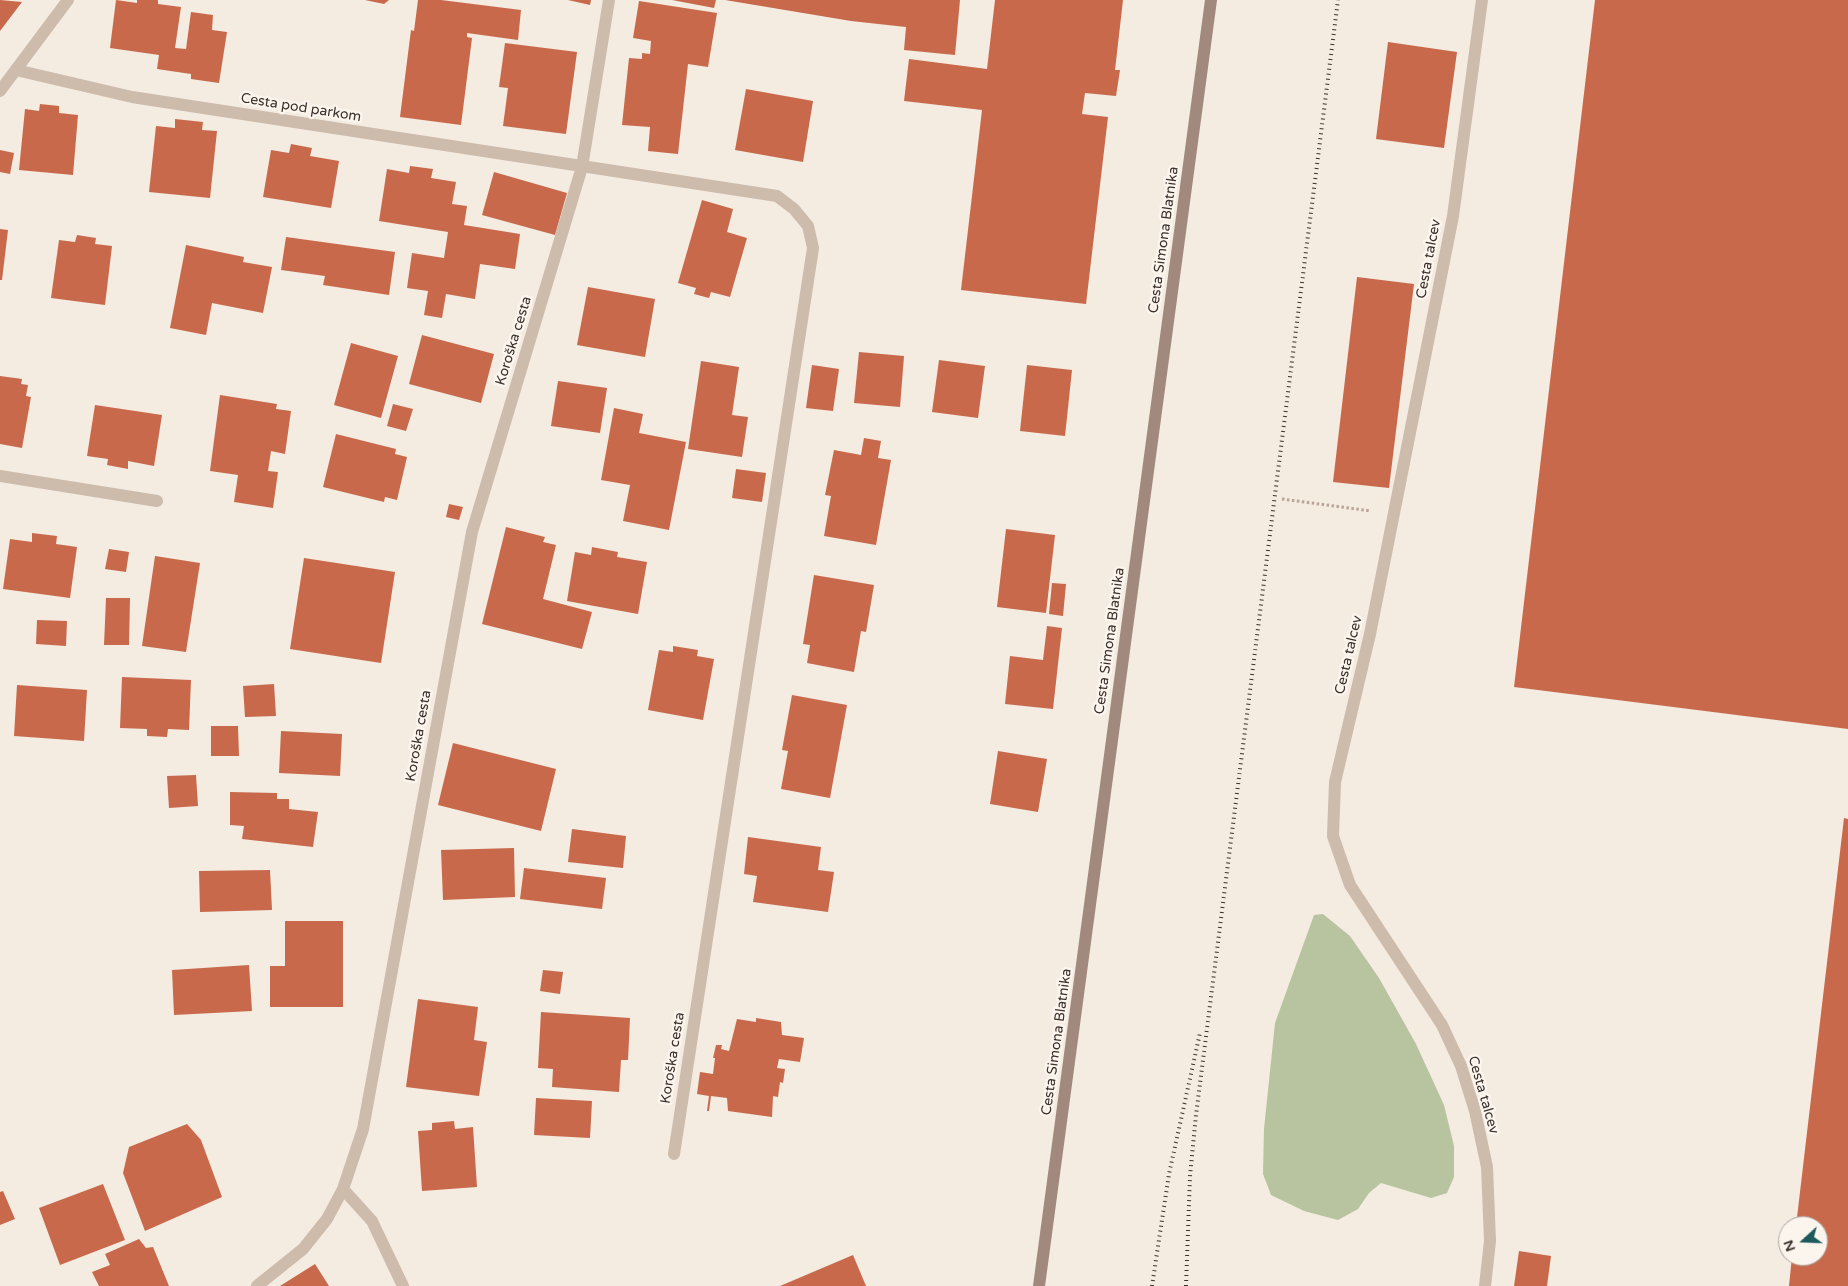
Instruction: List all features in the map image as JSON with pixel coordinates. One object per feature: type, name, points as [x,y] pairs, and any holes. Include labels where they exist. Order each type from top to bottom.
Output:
[{"type":"street","points":[[0,91],[68,0]]},
{"type":"street","name":"Koroška cesta","points":[[257,1286],[303,1249],[327,1220],[343,1189],[363,1129],[472,532],[582,167],[609,0]]},
{"type":"street","name":"Cesta Simona Blatnika","points":[[1040,1286],[1211,0]]},
{"type":"street","name":"Cesta talcev","points":[[1482,0],[1453,216],[1370,634],[1335,782],[1333,836],[1350,886],[1442,1025],[1461,1066],[1475,1111],[1487,1167],[1490,1241],[1485,1286]]},
{"type":"street","name":"Cesta pod parkom","points":[[16,70],[132,97],[582,167]]},
{"type":"street","name":"Koroška cesta","points":[[582,167],[644,174],[777,196],[794,209],[808,226],[813,248],[674,1154]]},
{"type":"street","points":[[0,476],[157,501]]},
{"type":"street","points":[[343,1189],[372,1221],[403,1286]]},
{"type":"path","points":[[1282,499],[1394,513]]},
{"type":"green space","points":[[1323,914],[1350,936],[1379,978],[1416,1044],[1444,1105],[1454,1146],[1454,1177],[1447,1193],[1431,1198],[1381,1183],[1369,1193],[1358,1209],[1338,1220],[1304,1211],[1271,1195],[1263,1174],[1264,1129],[1275,1023],[1314,915]]},
{"type":"building","points":[[0,0],[22,2],[0,31]]},
{"type":"building","points":[[116,0],[137,3],[137,0],[158,0],[158,4],[181,7],[175,48],[186,49],[191,12],[213,15],[212,30],[227,32],[219,83],[191,79],[191,74],[157,69],[159,55],[110,48]]},
{"type":"building","points":[[365,0],[389,0],[384,4]]},
{"type":"building","points":[[418,0],[441,0],[521,10],[518,40],[467,33],[467,37],[472,38],[461,125],[400,117],[411,30],[414,31]]},
{"type":"building","points":[[568,0],[591,0],[590,5]]},
{"type":"building","points":[[672,0],[716,0],[714,8]]},
{"type":"building","points":[[725,0],[960,0],[955,55],[904,50],[906,27],[851,21]]},
{"type":"building","points":[[995,0],[1123,0],[1115,70],[1120,70],[1116,96],[1085,93],[1082,114],[1108,117],[1086,304],[961,290],[982,110],[904,101],[909,59],[987,69]]},
{"type":"building","points":[[1595,0],[1848,0],[1848,729],[1514,687]]},
{"type":"building","points":[[639,1],[717,13],[708,67],[688,64],[678,154],[648,151],[650,127],[622,125],[629,58],[642,59],[642,53],[650,54],[651,41],[633,38]]},
{"type":"building","points":[[1388,42],[1457,52],[1444,148],[1376,139]]},
{"type":"building","points":[[505,43],[577,52],[566,134],[503,126],[508,88],[499,87]]},
{"type":"building","points":[[746,89],[813,101],[803,162],[735,150]]},
{"type":"building","points":[[40,104],[59,106],[59,113],[78,115],[73,175],[19,170],[25,109],[39,111]]},
{"type":"building","points":[[175,119],[203,122],[202,130],[217,131],[210,198],[149,192],[156,126],[175,128]]},
{"type":"building","points":[[291,144],[312,148],[310,156],[339,161],[331,208],[263,197],[271,150],[289,153]]},
{"type":"building","points":[[0,150],[14,153],[10,174],[0,172]]},
{"type":"building","points":[[410,166],[433,169],[431,178],[456,182],[452,204],[467,206],[464,225],[520,234],[515,269],[480,264],[475,299],[446,294],[442,318],[424,315],[428,291],[407,288],[412,253],[444,258],[448,232],[379,221],[387,169],[409,173]]},
{"type":"building","points":[[494,172],[567,193],[555,235],[482,215]]},
{"type":"building","points":[[702,200],[733,209],[727,232],[747,238],[730,297],[711,292],[709,298],[694,294],[696,288],[678,283]]},
{"type":"building","points":[[0,229],[8,230],[2,280],[0,280]]},
{"type":"building","points":[[77,235],[96,238],[95,244],[112,246],[105,305],[51,298],[59,240],[75,242]]},
{"type":"building","points":[[286,237],[395,252],[389,295],[323,285],[325,276],[281,270]]},
{"type":"building","points":[[186,245],[244,257],[243,262],[272,267],[263,313],[212,303],[206,335],[170,328]]},
{"type":"building","points":[[1357,277],[1414,284],[1389,488],[1333,482]]},
{"type":"building","points":[[588,287],[655,299],[645,357],[577,345]]},
{"type":"building","points":[[422,335],[494,354],[481,403],[409,384]]},
{"type":"building","points":[[351,343],[398,356],[381,418],[334,405]]},
{"type":"building","points":[[859,352],[904,356],[900,407],[854,403]]},
{"type":"building","points":[[939,360],[985,366],[978,418],[932,412]]},
{"type":"building","points":[[701,361],[739,367],[732,415],[748,417],[742,457],[688,449]]},
{"type":"building","points":[[812,365],[839,369],[833,411],[806,408]]},
{"type":"building","points":[[1027,365],[1072,370],[1065,436],[1020,431]]},
{"type":"building","points":[[0,376],[22,379],[21,384],[28,385],[26,396],[31,397],[22,448],[0,444]]},
{"type":"building","points":[[558,381],[607,388],[600,433],[551,426]]},
{"type":"building","points":[[220,395],[277,404],[276,409],[291,411],[285,454],[271,451],[268,471],[278,472],[273,508],[234,502],[238,475],[210,471]]},
{"type":"building","points":[[393,404],[413,409],[406,431],[387,426]]},
{"type":"building","points":[[95,405],[162,415],[154,466],[128,461],[128,469],[107,465],[108,459],[87,456]]},
{"type":"building","points":[[614,408],[643,414],[639,433],[686,442],[669,530],[623,521],[630,485],[601,480]]},
{"type":"building","points":[[336,434],[396,449],[395,454],[407,457],[397,500],[385,497],[384,502],[323,487]]},
{"type":"building","points":[[864,438],[881,441],[878,458],[891,460],[876,545],[824,536],[831,496],[825,495],[834,450],[861,455]]},
{"type":"building","points":[[736,469],[766,473],[762,502],[732,498]]},
{"type":"building","points":[[449,504],[463,507],[459,520],[446,517]]},
{"type":"building","points":[[506,527],[545,537],[543,542],[556,545],[543,599],[592,612],[582,649],[482,624]]},
{"type":"building","points":[[1006,529],[1055,535],[1046,613],[997,607]]},
{"type":"building","points":[[32,533],[57,536],[56,544],[77,547],[70,598],[3,589],[10,539],[32,542]]},
{"type":"building","points":[[592,547],[618,552],[617,557],[647,562],[638,614],[567,601],[575,552],[591,555]]},
{"type":"building","points":[[109,549],[129,552],[126,572],[105,569]]},
{"type":"building","points":[[155,556],[200,563],[186,652],[142,646]]},
{"type":"building","points":[[304,558],[395,572],[381,663],[290,649]]},
{"type":"building","points":[[814,575],[874,585],[866,632],[861,631],[854,672],[807,663],[810,645],[803,644]]},
{"type":"building","points":[[1052,583],[1066,584],[1063,616],[1049,614]]},
{"type":"building","points":[[106,598],[130,598],[129,645],[104,645]]},
{"type":"building","points":[[37,620],[67,621],[66,646],[36,644]]},
{"type":"building","points":[[1047,626],[1062,628],[1053,709],[1005,704],[1010,656],[1043,660]]},
{"type":"building","points":[[673,646],[698,650],[697,656],[714,659],[703,720],[648,710],[659,650],[673,652]]},
{"type":"building","points":[[122,677],[191,680],[189,730],[168,729],[167,737],[147,736],[147,729],[120,728]]},
{"type":"building","points":[[274,684],[276,716],[245,717],[243,686]]},
{"type":"building","points":[[17,685],[87,690],[84,741],[14,736]]},
{"type":"building","points":[[792,695],[847,705],[830,798],[781,789],[788,751],[782,750]]},
{"type":"building","points":[[211,726],[238,726],[239,756],[211,756]]},
{"type":"building","points":[[281,731],[342,734],[340,776],[279,773]]},
{"type":"building","points":[[453,743],[556,769],[541,831],[438,805]]},
{"type":"building","points":[[998,751],[1047,759],[1038,812],[990,804]]},
{"type":"building","points":[[196,775],[198,806],[169,808],[167,776]]},
{"type":"building","points":[[230,792],[277,793],[277,799],[289,799],[289,809],[318,812],[313,847],[242,839],[244,826],[230,825]]},
{"type":"building","points":[[1844,818],[1848,819],[1848,1286],[1789,1286],[1791,1266],[1828,1266],[1828,1216],[1797,1216]]},
{"type":"building","points":[[572,829],[626,836],[623,868],[568,862]]},
{"type":"building","points":[[748,837],[821,847],[818,870],[834,872],[828,912],[753,902],[757,876],[744,874]]},
{"type":"building","points":[[514,848],[515,897],[443,900],[441,850]]},
{"type":"building","points":[[524,868],[606,878],[602,909],[520,899]]},
{"type":"building","points":[[270,870],[272,910],[200,912],[199,871]]},
{"type":"building","points":[[285,921],[343,921],[343,1007],[270,1007],[270,966],[285,966]]},
{"type":"building","points":[[249,965],[252,1011],[174,1015],[172,970]]},
{"type":"building","points":[[543,970],[563,972],[560,994],[540,991]]},
{"type":"building","points":[[418,999],[478,1007],[474,1040],[487,1042],[479,1096],[406,1087]]},
{"type":"building","points":[[541,1012],[630,1018],[628,1060],[621,1060],[619,1092],[552,1087],[553,1069],[538,1068]]},
{"type":"building","points":[[756,1018],[781,1022],[782,1035],[804,1038],[800,1062],[779,1059],[777,1068],[785,1069],[783,1083],[780,1082],[778,1097],[773,1096],[772,1117],[728,1111],[727,1098],[711,1096],[709,1111],[707,1111],[709,1096],[697,1094],[700,1072],[713,1074],[715,1058],[713,1058],[716,1045],[722,1045],[721,1049],[729,1051],[737,1019],[756,1022]]},
{"type":"building","points":[[536,1098],[592,1101],[590,1138],[534,1135]]},
{"type":"building","points":[[454,1121],[455,1129],[473,1127],[477,1187],[422,1191],[418,1131],[432,1130],[432,1123]]},
{"type":"building","points":[[187,1124],[201,1140],[222,1197],[145,1231],[123,1173],[129,1147]]},
{"type":"building","points":[[103,1184],[125,1240],[60,1265],[39,1208]]},
{"type":"building","points":[[3,1191],[15,1219],[0,1225],[0,1192]]},
{"type":"building","points":[[139,1239],[146,1248],[153,1247],[169,1286],[99,1286],[92,1272],[110,1265],[105,1254]]},
{"type":"building","points":[[1519,1251],[1551,1256],[1547,1286],[1514,1286]]},
{"type":"building","points":[[853,1255],[866,1286],[780,1286]]},
{"type":"building","points":[[315,1264],[329,1286],[280,1286]]},
{"type":"railway","points":[[1186,1286],[1190,1176],[1196,1115],[1338,0]]},
{"type":"railway","points":[[1152,1286],[1169,1174],[1200,1033]]}]
